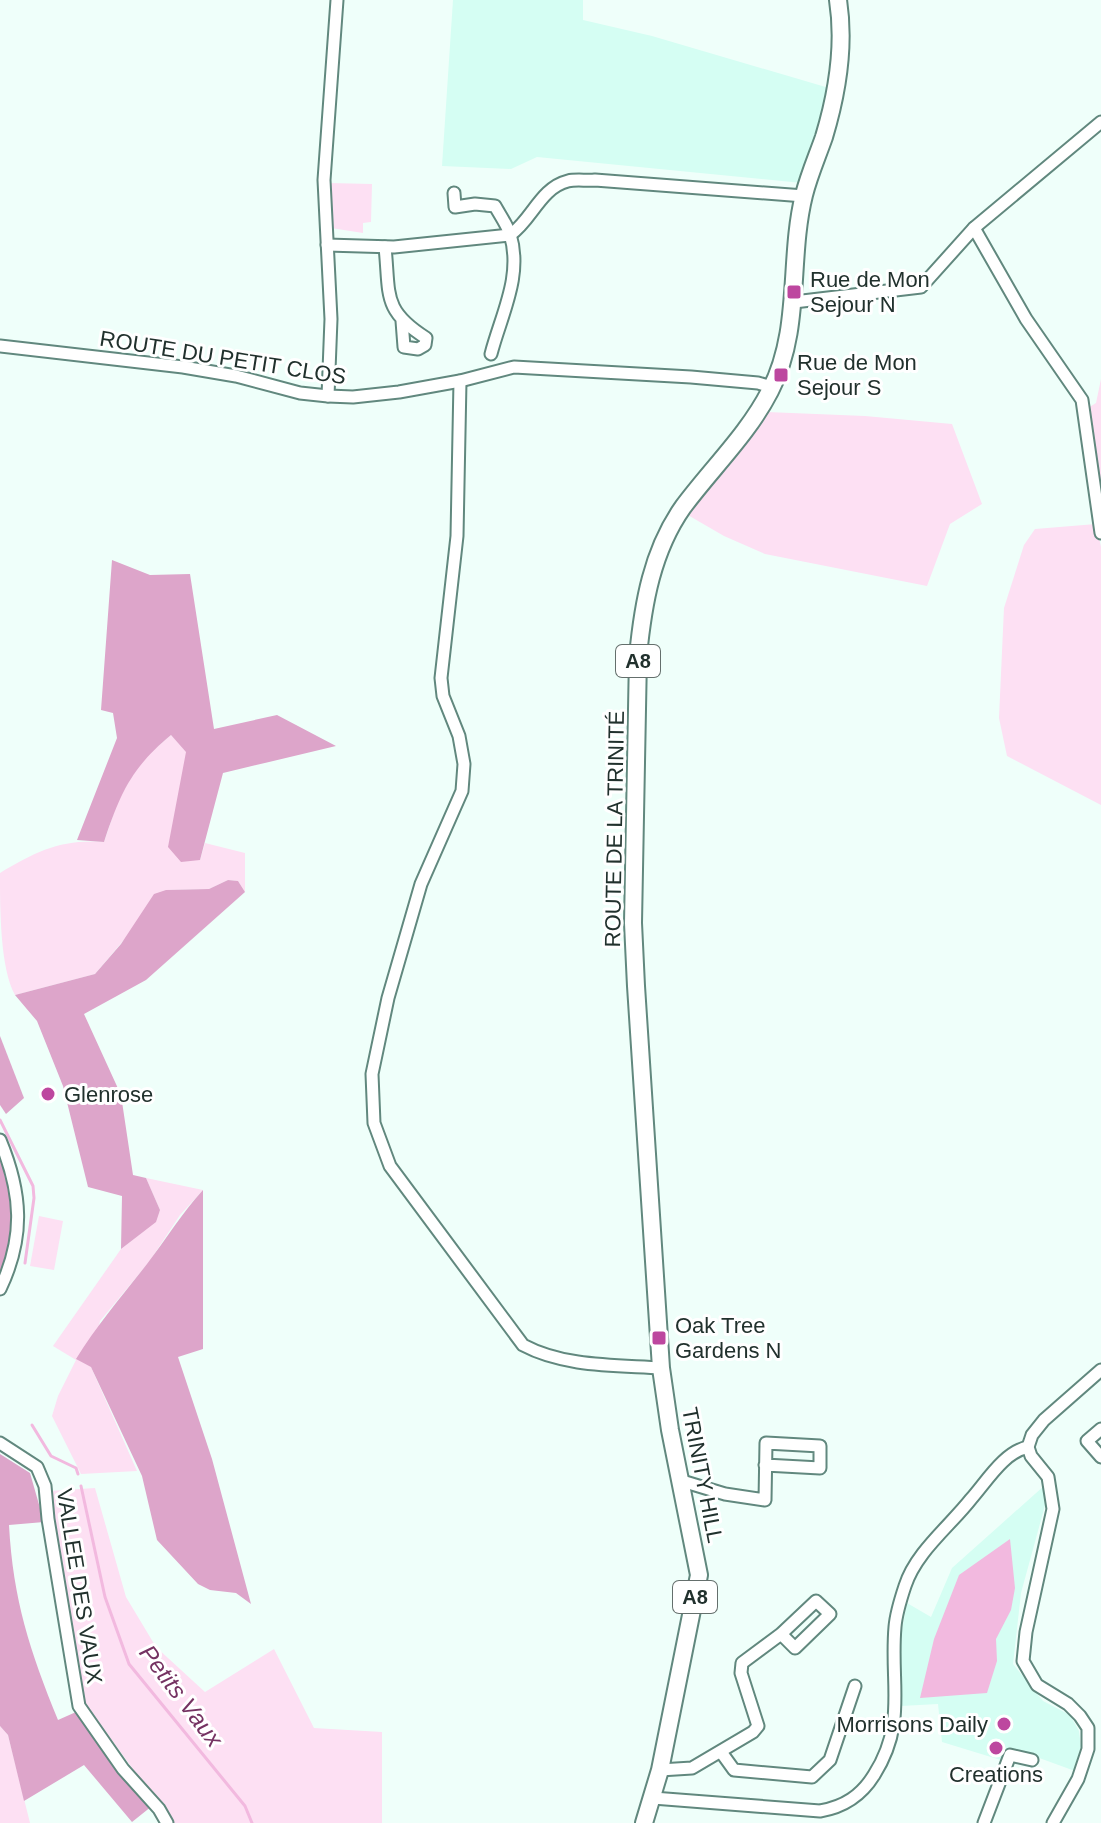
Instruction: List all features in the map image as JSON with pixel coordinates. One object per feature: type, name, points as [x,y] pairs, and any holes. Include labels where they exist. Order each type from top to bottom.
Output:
[{"type":"main road","name":"ROUTE DE LA TRINITÉ","points":[[661,1368],[633,924],[638,656],[642,613],[649,583],[671,527],[761,409],[783,359],[794,302],[804,196],[835,95],[839,56],[838,0]]},
{"type":"main road","name":"TRINITY HILL","points":[[644,1823],[660,1770],[699,1575],[661,1368]]},
{"type":"street","points":[[328,396],[331,355],[324,180],[337,0]]},
{"type":"street","points":[[794,302],[921,287],[974,228],[1101,122]]},
{"type":"street","points":[[327,245],[385,247],[510,235],[522,227],[544,195],[567,182],[595,180],[804,196]]},
{"type":"street","points":[[454,193],[455,207],[475,204],[495,206],[510,235],[515,269],[491,354]]},
{"type":"street","points":[[974,228],[1026,319],[1082,400],[1101,533]]},
{"type":"street","points":[[385,247],[392,311],[402,321]]},
{"type":"street","name":"ROUTE DU PETIT CLOS","points":[[0,346],[183,367],[236,376],[300,393],[328,396],[383,394],[460,381],[514,367],[691,377],[772,387]]},
{"type":"street","points":[[460,381],[457,536],[441,678],[443,696],[459,736],[464,764],[462,791],[421,884],[388,998],[372,1074],[374,1123],[390,1166],[523,1345],[543,1356],[586,1363],[661,1368]]},
{"type":"street","points":[[0,1140],[12,1169],[20,1212],[12,1264],[0,1289]]},
{"type":"street","points":[[1053,1823],[1078,1779],[1088,1749],[1088,1728],[1068,1704],[1037,1685],[1023,1661],[1026,1632],[1053,1509],[1048,1477],[1031,1456],[1028,1447],[1032,1435],[1044,1420],[1101,1371]]},
{"type":"street","points":[[1101,1429],[1087,1441],[1101,1457]]},
{"type":"street","name":"VALLEE DES VAUX","points":[[0,1443],[37,1467],[45,1486],[79,1706],[123,1769],[159,1809],[167,1823]]},
{"type":"street","points":[[682,1481],[725,1494],[765,1500],[765,1465],[766,1443],[820,1446],[820,1468],[765,1465]]},
{"type":"street","points":[[653,1798],[820,1811],[837,1809],[853,1800],[881,1765],[893,1734],[896,1711],[894,1625],[905,1585],[916,1563],[994,1471],[1016,1449],[1028,1447]]},
{"type":"street","points":[[660,1770],[692,1768],[753,1732],[758,1726],[741,1673],[742,1663],[781,1634]]},
{"type":"street","points":[[721,1752],[734,1770],[812,1777],[830,1760],[855,1686]]},
{"type":"street","points":[[1088,1728],[1101,1727]]},
{"type":"street","points":[[984,1823],[1010,1755],[1032,1760]]},
{"type":"shaded area","points":[[453,0],[583,0],[583,20],[652,36],[829,88],[802,183],[537,157],[511,169],[442,166]]},
{"type":"shaded area","points":[[329,183],[372,184],[371,222],[363,223],[363,233],[331,228]]},
{"type":"shaded area","points":[[1101,379],[1101,486],[1088,408],[1096,403]]},
{"type":"shaded area","points":[[767,412],[952,424],[982,504],[950,524],[927,586],[765,554],[724,536],[686,514]]},
{"type":"shaded area","points":[[1096,524],[1101,547],[1101,805],[1007,756],[999,718],[1004,608],[1024,545],[1035,529]]},
{"type":"shaded area","points":[[112,560],[150,575],[190,574],[214,729],[277,715],[336,746],[223,773],[200,860],[181,862],[168,847],[186,752],[171,735],[146,759],[128,783],[104,842],[77,840],[117,738],[113,713],[101,710]]},
{"type":"shaded area","points":[[171,735],[186,751],[200,860],[205,843],[245,853],[245,892],[238,881],[228,880],[209,889],[166,890],[95,974],[15,995],[4,954],[0,873],[50,848],[75,842],[104,842],[119,798],[142,760]]},
{"type":"shaded area","points":[[228,880],[238,881],[245,892],[146,980],[84,1014],[121,1095],[133,1175],[146,1178],[160,1210],[156,1222],[121,1249],[122,1196],[88,1187],[63,1086],[37,1021],[15,995],[95,974],[121,944],[154,894],[166,890],[209,889]]},
{"type":"shaded area","points":[[0,1036],[24,1098],[6,1114],[0,1105]]},
{"type":"shaded area","points":[[0,1157],[10,1186],[12,1216],[0,1277]]},
{"type":"shaded area","points":[[146,1178],[203,1190],[180,1215],[149,1262],[100,1321],[91,1367],[137,1471],[81,1474],[52,1416],[76,1360],[53,1346],[121,1249],[155,1222],[160,1210]]},
{"type":"shaded area","points":[[203,1190],[203,1349],[178,1357],[212,1459],[251,1604],[236,1593],[210,1590],[198,1584],[157,1540],[142,1476],[91,1367],[76,1359]]},
{"type":"shaded area","points":[[39,1216],[63,1221],[54,1270],[30,1266]]},
{"type":"shaded area","points":[[0,1454],[30,1473],[44,1522],[9,1525],[14,1577],[24,1625],[39,1671],[58,1720],[76,1712],[103,1751],[152,1806],[132,1822],[84,1765],[24,1801],[8,1735],[0,1726]]},
{"type":"shaded area","points":[[1045,1485],[1047,1498],[1021,1593],[1013,1664],[1043,1701],[1070,1715],[1079,1731],[1081,1747],[1075,1771],[1020,1751],[1009,1750],[1004,1761],[942,1742],[938,1704],[901,1706],[899,1645],[907,1603],[931,1617],[952,1568]]},
{"type":"shaded area","points":[[95,1488],[126,1597],[156,1647],[205,1692],[274,1649],[314,1728],[382,1732],[382,1823],[172,1823],[85,1703],[49,1491]]},
{"type":"shaded area","points":[[1010,1539],[1015,1588],[1011,1610],[996,1639],[997,1661],[987,1693],[920,1698],[934,1639],[959,1575]]},
{"type":"shaded area","points":[[0,1726],[8,1735],[30,1823],[0,1823]]},
{"type":"waterway","name":"Petits Vaux","points":[[0,1120],[33,1186],[25,1263]]},
{"type":"waterway","name":"Petits Vaux","points":[[32,1425],[51,1456],[76,1468],[78,1474]]},
{"type":"waterway","name":"Petits Vaux","points":[[81,1486],[105,1597],[129,1664],[245,1806],[252,1823]]},
{"type":"place","name":"Rue de Mon Sejour N","points":[[794,292]]},
{"type":"place","name":"Rue de Mon Sejour S","points":[[781,375]]},
{"type":"place","name":"Glenrose","points":[[48,1094]]},
{"type":"place","name":"Oak Tree Gardens N","points":[[659,1338]]},
{"type":"place","name":"Morrisons Daily","points":[[1004,1724]]},
{"type":"place","name":"Creations","points":[[996,1748]]}]
